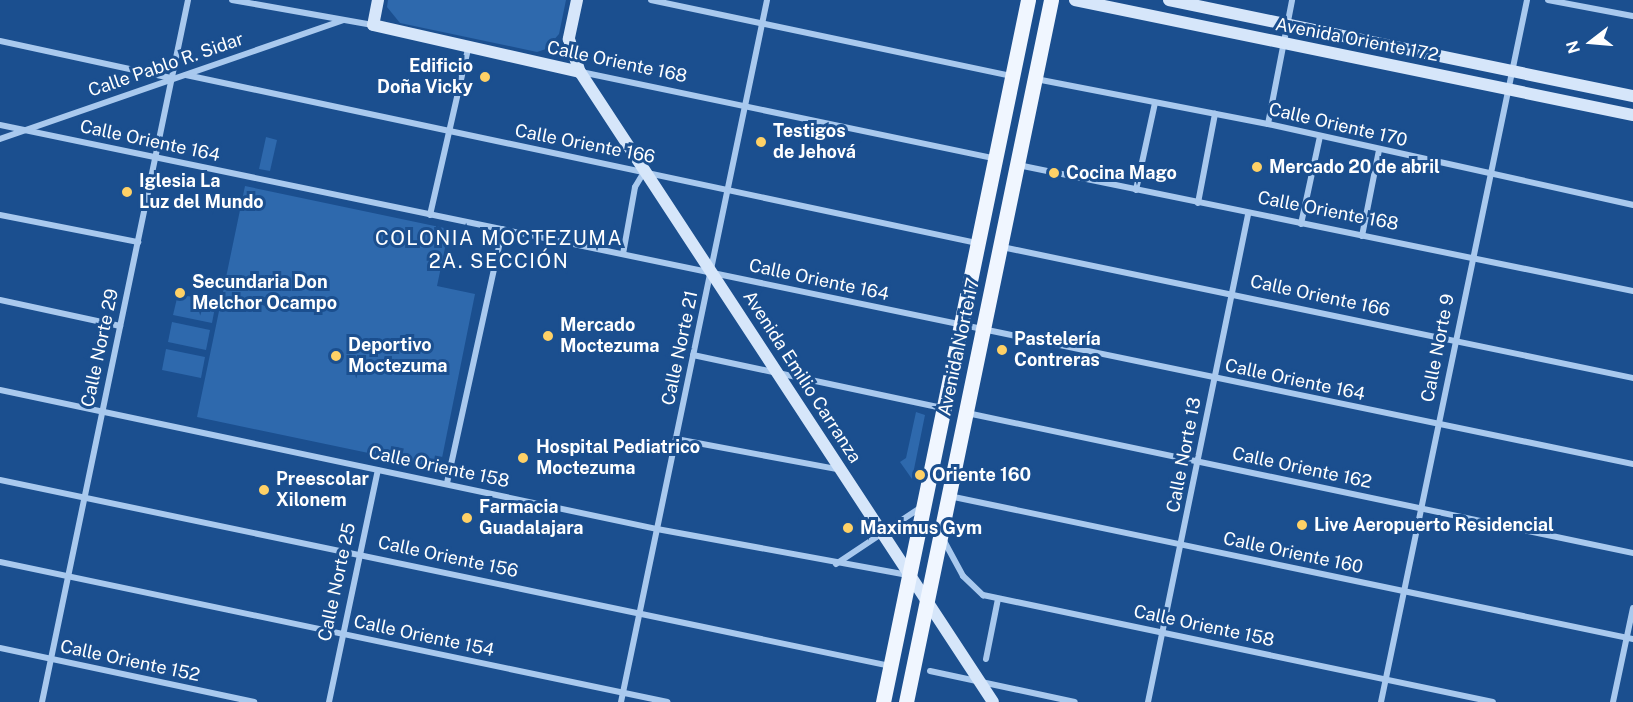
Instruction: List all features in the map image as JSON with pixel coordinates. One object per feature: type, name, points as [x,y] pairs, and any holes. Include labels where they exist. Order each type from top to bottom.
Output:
[{"type":"main road","name":"Avenida Norte 17","points":[[883,702],[1028,0]]},
{"type":"main road","name":"Avenida Norte 17","points":[[906,702],[1051,0]]},
{"type":"street","name":"Calle Norte 29","points":[[42,702],[188,0]]},
{"type":"street","name":"Calle Oriente 168","points":[[232,0],[373,25],[468,49],[995,159]]},
{"type":"street","points":[[373,25],[378,0]]},
{"type":"street","points":[[577,0],[569,39],[580,72]]},
{"type":"street","points":[[651,0],[1012,76]]},
{"type":"street","name":"Calle Norte 21","points":[[621,702],[767,0]]},
{"type":"street","name":"Avenida Oriente 172","points":[[1075,0],[1633,115]]},
{"type":"street","name":"Avenida Oriente 172","points":[[1170,0],[1633,96]]},
{"type":"street","points":[[1268,124],[1293,0]]},
{"type":"street","name":"Calle Norte 9","points":[[1381,702],[1471,258],[1527,0]]},
{"type":"street","points":[[1548,0],[1633,16]]},
{"type":"street","name":"Calle Pablo R. Sidar","points":[[0,139],[343,20]]},
{"type":"street","points":[[0,41],[172,79]]},
{"type":"street","points":[[430,214],[468,49]]},
{"type":"street","name":"Avenida Emilio Carranza","points":[[580,72],[993,702]]},
{"type":"street","name":"Calle Oriente 166","points":[[186,75],[449,132],[728,188],[978,243]]},
{"type":"street","name":"Calle Oriente 170","points":[[1036,79],[1268,124],[1633,205]]},
{"type":"street","points":[[1136,190],[1155,103]]},
{"type":"street","points":[[1198,203],[1215,114]]},
{"type":"street","name":"Calle Oriente 164","points":[[0,125],[1633,464]]},
{"type":"street","points":[[1301,224],[1320,135]]},
{"type":"street","points":[[1362,236],[1379,150]]},
{"type":"street","name":"Calle Oriente 168","points":[[1017,165],[1633,291]]},
{"type":"street","points":[[623,254],[636,187],[645,171]]},
{"type":"street","name":"Calle Norte 13","points":[[1148,702],[1248,214]]},
{"type":"street","points":[[0,215],[138,242]]},
{"type":"street","points":[[447,483],[503,229]]},
{"type":"street","name":"Calle Oriente 166","points":[[1000,246],[1633,378]]},
{"type":"street","points":[[0,300],[120,326]]},
{"type":"street","points":[[693,355],[776,370],[944,408]]},
{"type":"street","name":"Calle Oriente 158","points":[[0,390],[657,529],[909,576]]},
{"type":"street","name":"Calle Oriente 162","points":[[965,413],[1633,554]]},
{"type":"street","points":[[676,439],[842,471]]},
{"type":"street","name":"Calle Norte 25","points":[[329,702],[378,470]]},
{"type":"street","name":"Calle Oriente 156","points":[[0,480],[890,666]]},
{"type":"street","name":"Calle Oriente 160","points":[[948,496],[1630,638]]},
{"type":"street","points":[[835,564],[924,506]]},
{"type":"street","name":"Calle Oriente 158","points":[[940,534],[972,587],[998,599],[1493,702]]},
{"type":"street","name":"Calle Oriente 154","points":[[0,562],[667,702]]},
{"type":"street","points":[[986,659],[998,599]]},
{"type":"street","points":[[1612,702],[1630,638],[1633,608]]},
{"type":"street","name":"Calle Oriente 152","points":[[0,648],[254,702]]},
{"type":"street","points":[[930,671],[1075,702]]},
{"type":"shaded area","points":[[388,0],[566,0],[559,34],[546,49],[537,52],[400,23],[387,7]]},
{"type":"shaded area","points":[[266,137],[277,140],[270,171],[259,169]]},
{"type":"shaded area","name":"Deportivo Moctezuma","points":[[245,186],[449,229],[437,286],[475,294],[440,468],[197,417]]},
{"type":"shaded area","points":[[178,294],[216,302],[212,323],[173,315]]},
{"type":"shaded area","points":[[172,322],[210,330],[206,350],[168,342]]},
{"type":"shaded area","points":[[166,349],[205,357],[201,378],[162,370]]},
{"type":"shaded area","points":[[916,412],[925,415],[912,479],[900,462],[906,458]]},
{"type":"place","name":"Edificio Doña Vicky","points":[[485,77]]},
{"type":"place","name":"Testigos de Jehová","points":[[761,142]]},
{"type":"place","name":"Mercado 20 de abril","points":[[1257,167]]},
{"type":"place","name":"Cocina Mago","points":[[1054,173]]},
{"type":"place","name":"Iglesia La Luz del Mundo","points":[[127,192]]},
{"type":"place","name":"Secundaria Don Melchor Ocampo","points":[[180,293]]},
{"type":"place","name":"Mercado Moctezuma","points":[[548,336]]},
{"type":"place","name":"Pastelería Contreras","points":[[1002,350]]},
{"type":"place","name":"Deportivo Moctezuma","points":[[336,356]]},
{"type":"place","name":"Hospital Pediatrico Moctezuma","points":[[523,458]]},
{"type":"place","name":"Oriente 160","points":[[920,475]]},
{"type":"place","name":"Preescolar Xilonem","points":[[264,490]]},
{"type":"place","name":"Farmacia Guadalajara","points":[[467,518]]},
{"type":"place","name":"Live Aeropuerto Residencial","points":[[1302,525]]},
{"type":"place","name":"Maximus Gym","points":[[848,528]]},
{"type":"district","name":"COLONIA MOCTEZUMA 2A. SECCIÓN","points":[[499,250]]}]
